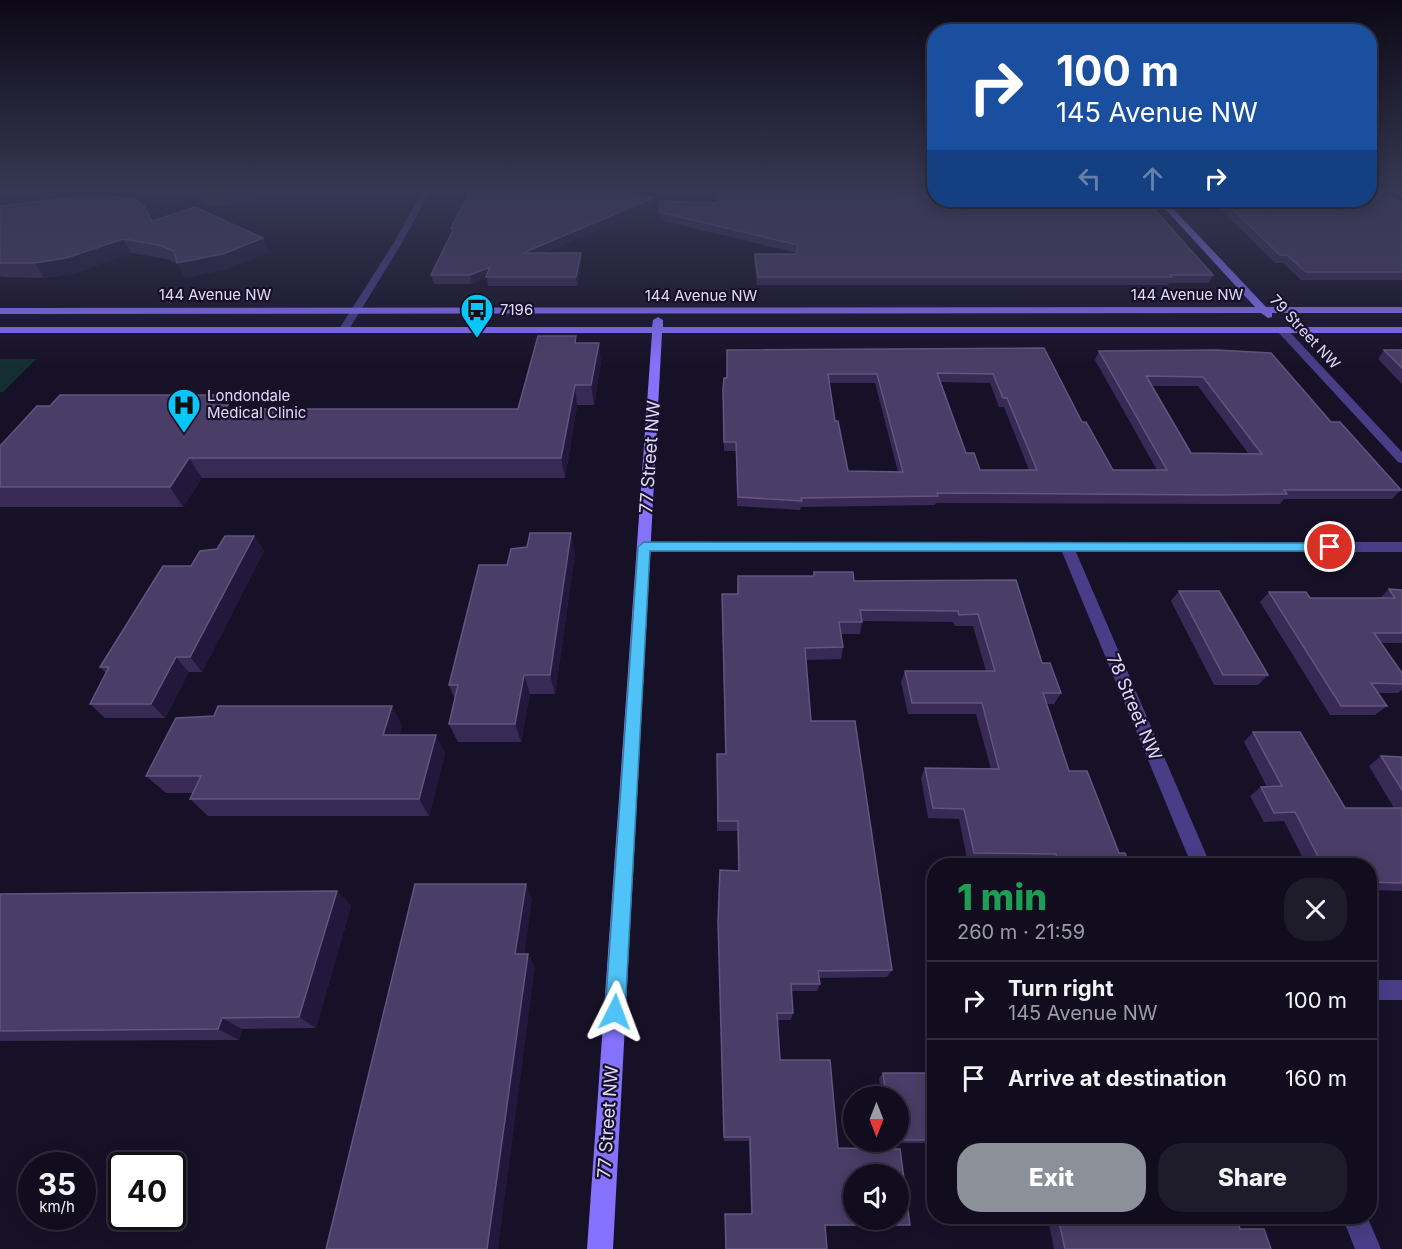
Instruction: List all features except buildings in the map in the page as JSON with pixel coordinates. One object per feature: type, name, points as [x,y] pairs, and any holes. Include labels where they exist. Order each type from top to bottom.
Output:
[{"type":"street","points":[[344,329],[394,249]]},
{"type":"street","name":"79 Street NW","points":[[1207,249],[1402,459]]},
{"type":"street","name":"144 Avenue NW","points":[[0,311],[1402,310]]},
{"type":"street","name":"77 Street NW","points":[[600,1249],[659,311]]},
{"type":"street","name":"144 Avenue NW","points":[[0,330],[1402,330]]},
{"type":"street","points":[[644,547],[1402,547]]},
{"type":"street","name":"78 Street NW","points":[[1067,548],[1199,858]]},
{"type":"street","points":[[1377,990],[1402,990]]},
{"type":"street","points":[[1357,1224],[1368,1249]]},
{"type":"green space","points":[[0,359],[36,359],[3,392],[0,392]]},
{"type":"place","name":"7196","points":[[477,339]]},
{"type":"place","name":"Londondale Medical Clinic","points":[[184,434]]},
{"type":"route","points":[[615,1012],[644,547],[1330,547]]}]
